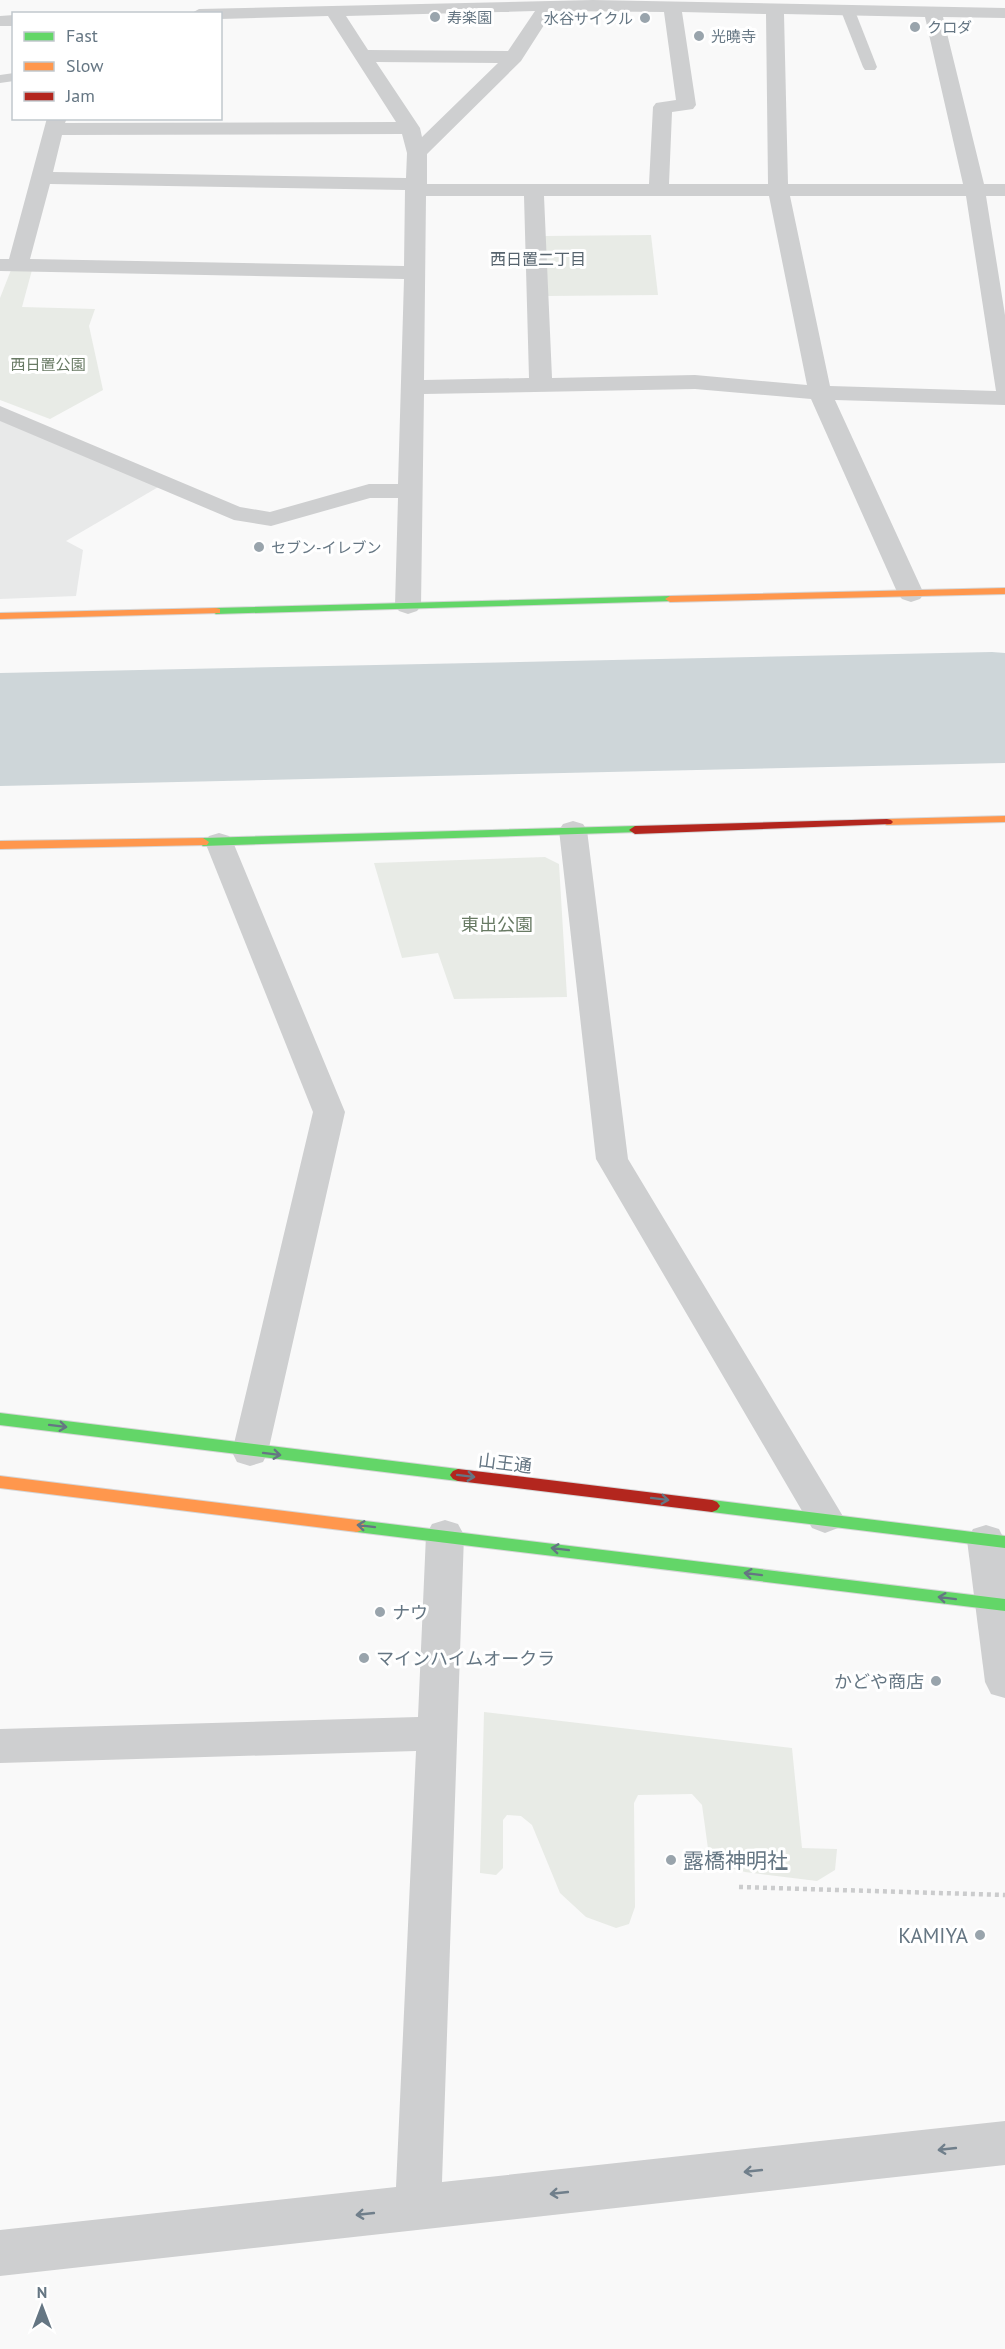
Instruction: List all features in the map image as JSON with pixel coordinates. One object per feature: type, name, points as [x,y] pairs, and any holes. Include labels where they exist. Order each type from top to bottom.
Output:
[{"type":"street","points":[[222,13],[335,6],[572,3],[775,9],[804,5],[848,11],[1005,13]]},
{"type":"street","points":[[417,153],[514,57],[548,5]]},
{"type":"street","points":[[335,6],[363,56],[410,128],[417,153],[408,606]]},
{"type":"street","points":[[659,189],[663,107],[686,105],[672,7]]},
{"type":"street","points":[[775,9],[778,189],[820,393],[911,594]]},
{"type":"street","points":[[933,13],[975,190],[1005,387]]},
{"type":"street","points":[[363,56],[514,57]]},
{"type":"street","points":[[410,128],[56,124],[42,178],[9,265],[415,273]]},
{"type":"street","points":[[42,178],[534,190],[1005,190]]},
{"type":"street","points":[[534,190],[541,385]]},
{"type":"street","points":[[413,387],[695,382],[820,393],[1005,398]]},
{"type":"street","points":[[0,413],[234,513],[271,519],[369,491],[410,491]]},
{"type":"street","points":[[0,616],[1005,591]]},
{"type":"street","points":[[0,845],[219,842],[1005,819]]},
{"type":"street","points":[[573,830],[612,1159],[825,1518]]},
{"type":"street","points":[[219,842],[329,1112],[250,1452]]},
{"type":"street","name":"山王通","points":[[0,1419],[250,1452],[825,1518],[996,1541]]},
{"type":"street","points":[[0,1482],[999,1604]]},
{"type":"street","points":[[418,2209],[445,1535]]},
{"type":"street","points":[[996,1541],[1005,1682]]},
{"type":"street","points":[[0,1746],[438,1733]]},
{"type":"street","points":[[0,2253],[1005,2143]]},
{"type":"lane","points":[[848,11],[870,67]]},
{"type":"path","points":[[739,1887],[1005,1895]]},
{"type":"shaded area","points":[[0,417],[160,486],[66,541],[83,550],[76,596],[0,599]]},
{"type":"shaded area","points":[[1005,653],[1005,763],[0,786],[0,673]]},
{"type":"green space","points":[[651,235],[658,295],[548,296],[545,236]]},
{"type":"green space","name":"西日置公園","points":[[11,270],[32,270],[22,307],[95,309],[89,326],[103,390],[50,419],[0,400],[0,298]]},
{"type":"green space","name":"東出公園","points":[[545,857],[559,864],[567,997],[454,999],[438,953],[402,958],[374,863]]},
{"type":"green space","points":[[484,1712],[792,1748],[802,1848],[837,1849],[835,1870],[817,1881],[745,1872],[710,1863],[702,1805],[692,1794],[638,1795],[634,1803],[635,1907],[629,1924],[616,1928],[586,1917],[560,1893],[532,1825],[521,1816],[507,1815],[503,1820],[503,1868],[496,1875],[480,1873]]},
{"type":"traffic: fast","points":[[216,611],[670,599]]},
{"type":"traffic: fast","points":[[203,842],[635,830]]},
{"type":"traffic: fast","points":[[0,1419],[458,1475]]},
{"type":"traffic: fast","points":[[712,1506],[1005,1542]]},
{"type":"traffic: fast","points":[[357,1526],[1005,1605]]},
{"type":"traffic: slow","points":[[670,599],[1005,591]]},
{"type":"traffic: slow","points":[[0,616],[216,611]]},
{"type":"traffic: slow","points":[[887,822],[1005,819]]},
{"type":"traffic: slow","points":[[0,845],[203,842]]},
{"type":"traffic: slow","points":[[0,1482],[357,1526]]},
{"type":"traffic: jam","points":[[635,830],[887,822]]},
{"type":"traffic: jam","points":[[458,1475],[712,1506]]},
{"type":"place","name":"寿楽園","points":[[435,17]]},
{"type":"place","name":"水谷サイクル","points":[[645,18]]},
{"type":"place","name":"クロダ","points":[[915,27]]},
{"type":"place","name":"光曉寺","points":[[699,36]]},
{"type":"place","name":"セブン-イレブン","points":[[259,547]]},
{"type":"place","name":"ナウ","points":[[380,1612]]},
{"type":"place","name":"マインハイムオークラ","points":[[364,1658]]},
{"type":"place","name":"かどや商店","points":[[936,1681]]},
{"type":"place","name":"露橋神明社","points":[[671,1860]]},
{"type":"place","name":"KAMIYA","points":[[980,1935]]},
{"type":"district","name":"西日置二丁目","points":[[538,259]]}]
